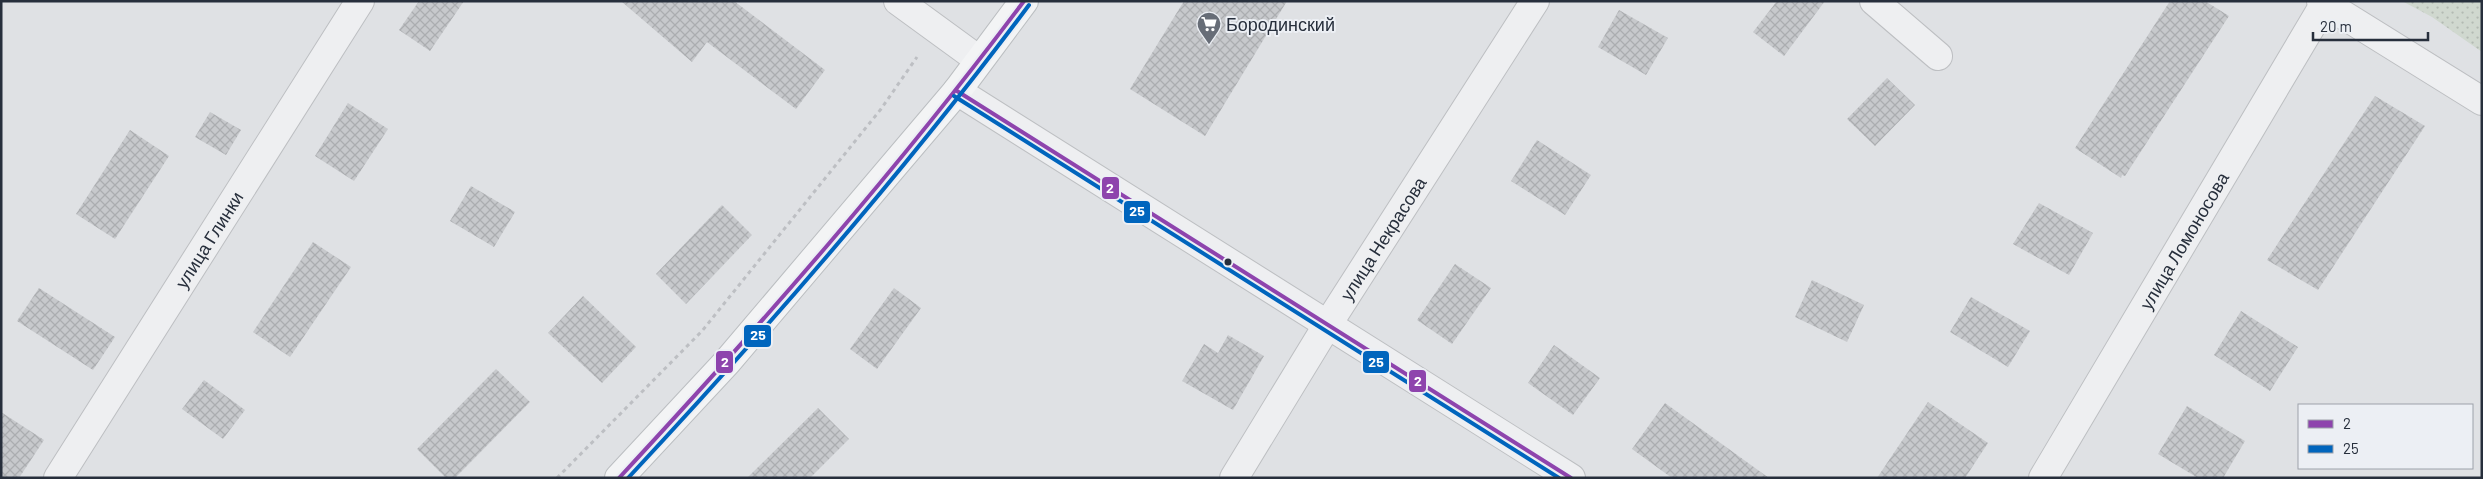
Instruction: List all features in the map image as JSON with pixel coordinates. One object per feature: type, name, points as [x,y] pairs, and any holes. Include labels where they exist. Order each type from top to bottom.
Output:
[{"type":"main road","points":[[619,478],[727,362],[957,91],[1024,1]]},
{"type":"street","name":"улица Глинки","points":[[58,478],[360,1]]},
{"type":"street","points":[[898,1],[979,60]]},
{"type":"street","name":"улица Некрасова","points":[[1234,478],[1328,324],[1535,1]]},
{"type":"street","points":[[1874,1],[1938,56]]},
{"type":"street","points":[[2323,2],[2482,101]]},
{"type":"street","name":"улица Ломоносова","points":[[2043,478],[2323,2]]},
{"type":"street","points":[[957,91],[1572,478]]},
{"type":"path","points":[[557,478],[702,331],[881,109],[937,29]]},
{"type":"shaded area","points":[[2402,1],[2482,1],[2482,52],[2432,17]]},
{"type":"building","points":[[419,1],[464,1],[430,51],[399,30]]},
{"type":"building","points":[[621,1],[734,1],[825,70],[796,109],[707,42],[692,62]]},
{"type":"building","name":"Бородинский","points":[[1184,1],[1287,1],[1205,136],[1130,89]]},
{"type":"building","points":[[1777,1],[1825,1],[1784,56],[1753,32]]},
{"type":"building","points":[[2170,1],[2205,1],[2229,16],[2125,176],[2122,175],[2121,178],[2075,148]]},
{"type":"building","points":[[1619,10],[1668,38],[1646,75],[1598,47]]},
{"type":"building","points":[[1887,78],[1915,105],[1875,146],[1847,119]]},
{"type":"building","points":[[2375,96],[2425,126],[2318,290],[2267,260]]},
{"type":"building","points":[[348,103],[388,129],[354,181],[315,156]]},
{"type":"building","points":[[210,112],[241,130],[226,155],[195,137]]},
{"type":"building","points":[[130,130],[169,156],[115,239],[76,214]]},
{"type":"building","points":[[1537,140],[1591,175],[1565,215],[1511,181]]},
{"type":"building","points":[[471,186],[515,212],[494,247],[450,221]]},
{"type":"building","points":[[2039,203],[2093,233],[2069,275],[2013,244]]},
{"type":"building","points":[[722,205],[752,235],[686,304],[656,274]]},
{"type":"building","points":[[313,242],[351,267],[290,357],[253,332]]},
{"type":"building","points":[[1455,264],[1491,288],[1452,344],[1417,320]]},
{"type":"building","points":[[1812,280],[1864,305],[1847,342],[1795,317]]},
{"type":"building","points":[[39,288],[115,337],[93,370],[17,321]]},
{"type":"building","points":[[894,288],[921,308],[877,369],[850,349]]},
{"type":"building","points":[[583,296],[636,347],[602,383],[548,333]]},
{"type":"building","points":[[1971,297],[2030,331],[2008,367],[1950,332]]},
{"type":"building","points":[[2241,311],[2298,347],[2270,391],[2214,355]]},
{"type":"building","points":[[1228,335],[1264,356],[1233,410],[1182,381],[1204,344],[1218,353]]},
{"type":"building","points":[[1554,345],[1600,378],[1573,415],[1528,383]]},
{"type":"building","points":[[496,369],[530,402],[455,478],[446,478],[417,449]]},
{"type":"building","points":[[204,380],[245,410],[223,439],[182,409]]},
{"type":"building","points":[[1928,402],[1988,443],[1965,478],[1877,478]]},
{"type":"building","points":[[1665,403],[1769,478],[1672,478],[1632,449]]},
{"type":"building","points":[[2187,406],[2245,441],[2223,478],[2198,478],[2158,454]]},
{"type":"building","points":[[818,408],[849,439],[810,478],[747,478]]},
{"type":"building","points":[[1,412],[44,440],[19,478],[1,478]]},
{"type":"transit line","name":"2","points":[[619,478],[828,245],[928,124],[1024,1]]},
{"type":"transit line","name":"25","points":[[628,478],[733,364],[835,247],[934,127],[1029,5]]},
{"type":"transit line","name":"2","points":[[957,91],[1571,478]]},
{"type":"transit line","name":"25","points":[[954,96],[1559,478]]},
{"type":"place","name":"Бородинский","points":[[1209,45]]}]
